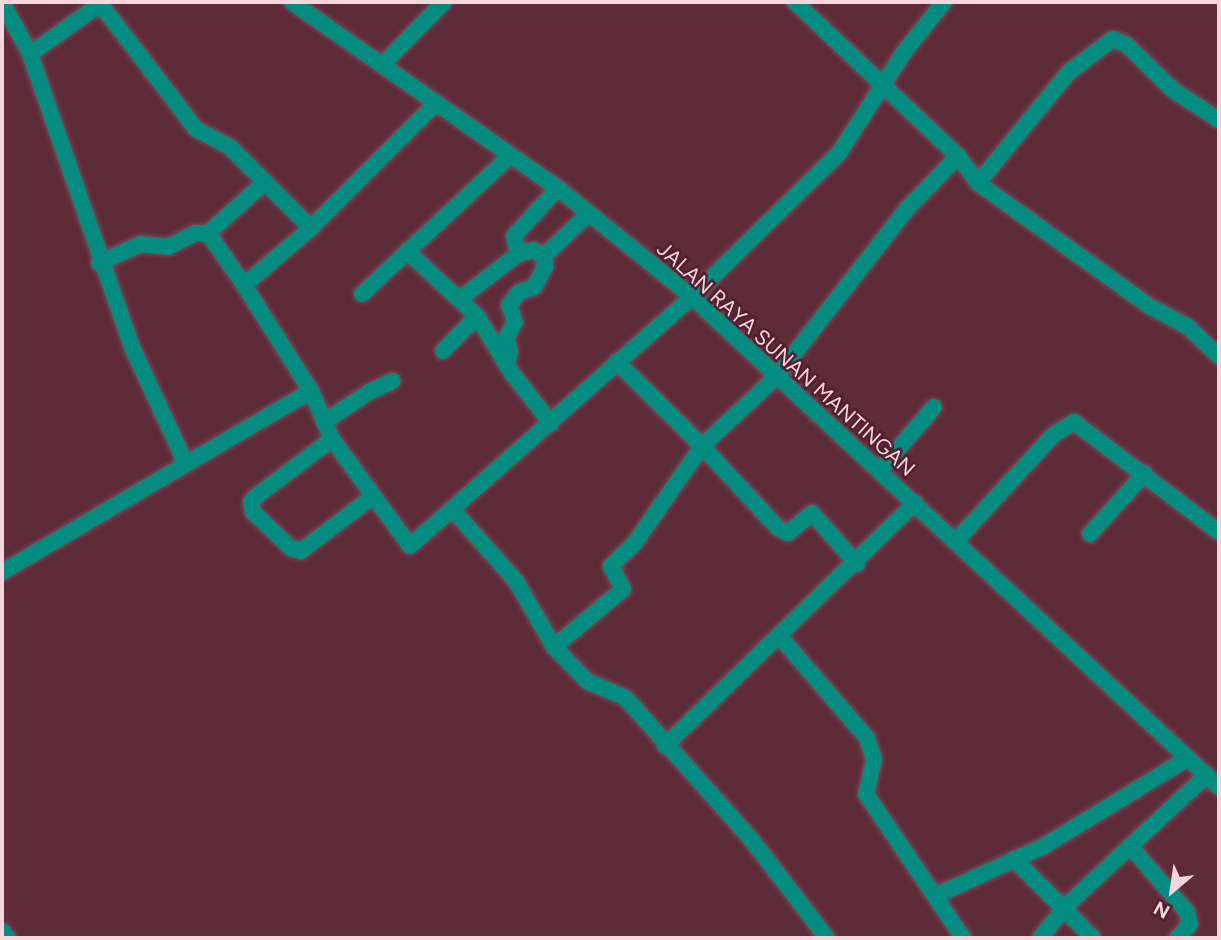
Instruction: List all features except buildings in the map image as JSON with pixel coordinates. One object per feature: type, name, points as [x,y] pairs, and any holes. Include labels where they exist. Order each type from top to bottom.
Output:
[{"type":"street","points":[[383,64],[444,2]]},
{"type":"street","points":[[795,2],[958,156],[978,183],[1149,306],[1187,326],[1219,356]]},
{"type":"street","points":[[208,233],[311,391],[332,439],[372,498],[410,545],[692,297],[839,153],[882,86],[944,2]]},
{"type":"street","points":[[4,3],[30,54],[99,262],[132,347],[186,464]]},
{"type":"street","name":"JALAN RAYA SUNAN MANTINGAN","points":[[295,3],[558,188],[692,297],[1219,787]]},
{"type":"street","points":[[30,54],[101,7],[113,16],[196,129],[231,148],[311,228]]},
{"type":"street","points":[[978,183],[1069,72],[1113,38],[1127,45],[1173,90],[1219,120]]},
{"type":"street","points":[[244,285],[311,228],[436,103]]},
{"type":"street","points":[[362,293],[510,156]]},
{"type":"street","points":[[554,648],[623,589],[611,566],[650,523],[702,446],[776,377],[907,209],[958,156]]},
{"type":"street","points":[[99,262],[141,244],[169,247],[195,233],[208,233],[265,182]]},
{"type":"street","points":[[518,254],[514,236],[558,188]]},
{"type":"street","points":[[544,256],[589,213]]},
{"type":"street","points":[[461,298],[518,254],[533,250],[544,256]]},
{"type":"street","points":[[407,251],[461,298],[477,316],[507,366],[551,423]]},
{"type":"street","points":[[507,366],[510,350],[506,338],[514,322],[509,305],[519,292],[534,287],[545,267],[544,256]]},
{"type":"street","points":[[443,351],[477,316]]},
{"type":"street","points":[[617,362],[702,446],[778,528],[788,533],[812,513],[857,564]]},
{"type":"street","points":[[324,422],[369,392],[393,381]]},
{"type":"street","points":[[2,572],[311,391]]},
{"type":"street","points":[[880,470],[934,407]]},
{"type":"street","points":[[957,541],[1067,424],[1078,422],[1219,532]]},
{"type":"street","points":[[332,439],[255,497],[251,502],[253,512],[291,548],[301,551],[372,498]]},
{"type":"street","points":[[1090,534],[1145,473]]},
{"type":"street","points":[[666,746],[857,564],[915,503]]},
{"type":"street","points":[[452,509],[516,580],[554,648],[587,681],[624,697],[751,839],[827,938]]},
{"type":"street","points":[[780,638],[867,738],[874,753],[866,794],[963,938]]},
{"type":"street","points":[[935,897],[1063,835],[1188,758]]},
{"type":"street","points":[[1040,938],[1130,846],[1207,775]]},
{"type":"street","points":[[1130,846],[1187,912],[1190,924],[1177,938]]},
{"type":"street","points":[[1014,859],[1093,938]]},
{"type":"street","points":[[2,931],[8,938]]}]
